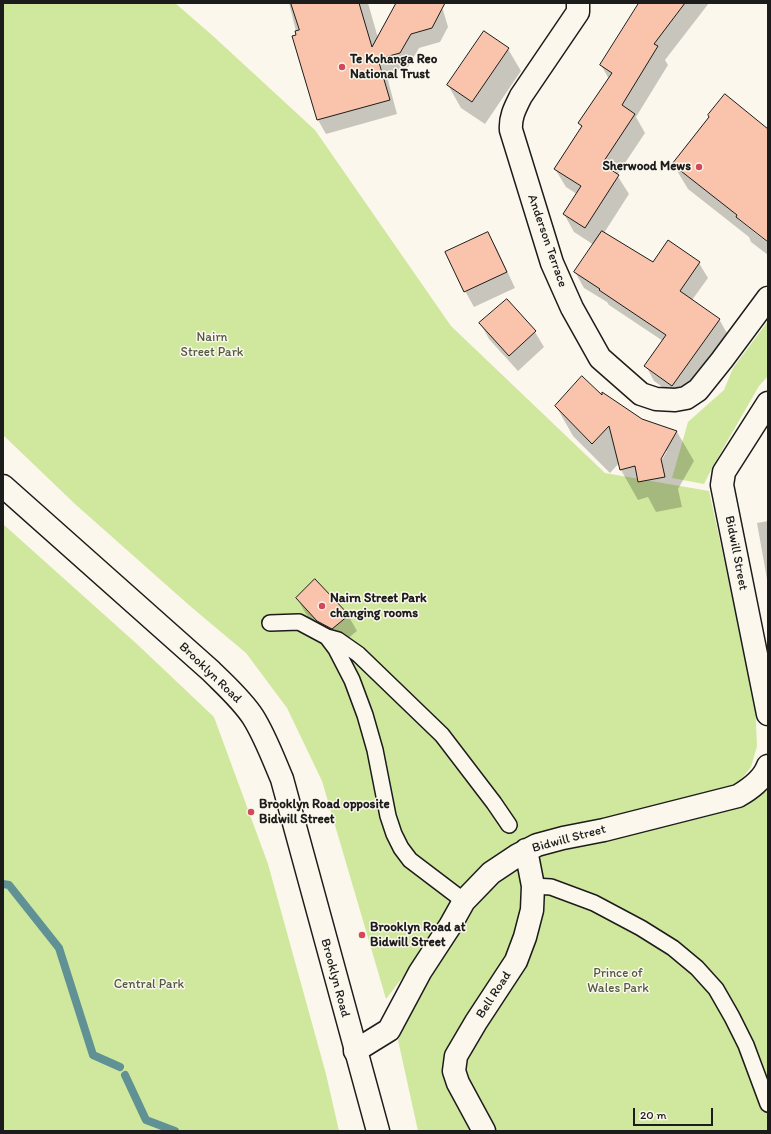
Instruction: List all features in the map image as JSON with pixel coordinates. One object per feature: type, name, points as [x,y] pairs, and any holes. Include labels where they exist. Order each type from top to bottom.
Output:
[{"type":"street","name":"Anderson Terrace","points":[[578,3],[578,12],[525,90],[514,108],[510,120],[511,130],[552,263],[572,308],[600,358],[641,394],[656,399],[675,400],[686,398],[698,390],[713,372],[768,298]]},
{"type":"street","name":"Bidwill Street","points":[[768,402],[724,472],[722,485],[768,714]]},
{"type":"street","name":"Brooklyn Road","points":[[3,486],[211,671],[234,693],[253,717],[282,779],[378,1131]]},
{"type":"street","name":"Bidwill Street","points":[[355,1051],[389,1030],[420,972],[450,926],[464,900],[491,873],[526,850],[537,845],[604,830],[738,796],[750,789],[760,780],[768,766]]},
{"type":"street","name":"Bell Road","points":[[484,1131],[458,1083],[454,1071],[456,1056],[476,1022],[516,961],[526,937],[532,910],[533,886],[526,850]]},
{"type":"lane","points":[[270,623],[299,622],[327,637],[338,640],[358,654],[442,734],[510,825]]},
{"type":"lane","points":[[327,637],[336,649],[352,680],[365,715],[375,750],[388,816],[394,834],[401,848],[410,860],[464,900]]},
{"type":"lane","points":[[533,886],[551,887],[594,903],[641,928],[673,948],[697,968],[716,989],[732,1017],[746,1045],[768,1104]]},
{"type":"green space","name":"Nairn Street Park","points":[[3,3],[175,3],[315,130],[451,326],[605,473],[709,491],[755,701],[757,746],[751,767],[733,790],[565,830],[453,901],[403,977],[386,999],[322,781],[287,708],[246,653],[190,606],[75,504],[3,435]]},
{"type":"green space","points":[[768,321],[768,376],[759,386],[704,484],[672,478],[688,422],[724,390],[733,368]]},
{"type":"green space","name":"Central Park","points":[[3,524],[138,645],[214,717],[268,864],[326,1074],[339,1131],[3,1131]]},
{"type":"green space","name":"Prince of Wales Park","points":[[768,787],[768,1131],[418,1131],[398,1040],[415,1003],[474,909],[500,880],[518,866],[564,841],[739,802]]},
{"type":"building","name":"Te Kohanga Reo National Trust","points":[[291,3],[359,3],[372,47],[396,3],[445,3],[432,28],[411,34],[400,53],[378,59],[390,100],[317,120],[292,36],[296,35],[295,31],[299,30]]},
{"type":"building","points":[[639,3],[685,3],[654,44],[658,46],[622,105],[635,114],[602,164],[619,175],[585,228],[563,214],[581,186],[554,169],[582,126],[578,123],[612,73],[600,65]]},
{"type":"building","points":[[484,31],[509,48],[472,102],[447,85]]},
{"type":"building","name":"Sherwood Mews","points":[[725,94],[768,129],[768,242],[736,217],[737,215],[672,164]]},
{"type":"building","points":[[602,231],[653,262],[668,240],[700,262],[680,291],[720,319],[672,386],[644,366],[666,335],[574,272]]},
{"type":"building","points":[[488,232],[507,272],[464,292],[445,252]]},
{"type":"building","points":[[507,299],[536,331],[509,356],[479,323]]},
{"type":"building","points":[[582,376],[602,395],[602,392],[642,419],[677,431],[661,459],[665,477],[638,482],[635,466],[620,470],[609,426],[592,444],[555,406]]},
{"type":"building","name":"Nairn Street Park changing rooms","points":[[315,579],[349,615],[332,629],[317,621],[296,598]]},
{"type":"waterway","points":[[3,884],[9,885],[59,948],[93,1055],[120,1067]]},
{"type":"waterway","points":[[125,1075],[146,1120],[175,1131]]},
{"type":"place","name":"Te Kohanga Reo National Trust","points":[[342,67]]},
{"type":"place","name":"Sherwood Mews","points":[[699,167]]},
{"type":"place","name":"Nairn Street Park changing rooms","points":[[322,606]]},
{"type":"place","name":"Brooklyn Road opposite Bidwill Street","points":[[251,812]]},
{"type":"place","name":"Brooklyn Road at Bidwill Street","points":[[362,935]]}]
